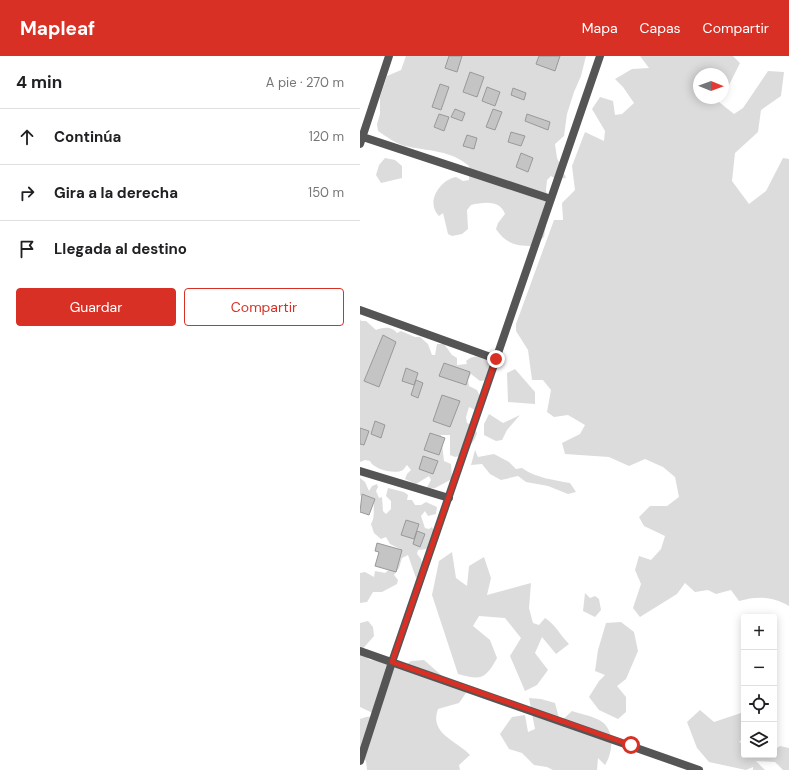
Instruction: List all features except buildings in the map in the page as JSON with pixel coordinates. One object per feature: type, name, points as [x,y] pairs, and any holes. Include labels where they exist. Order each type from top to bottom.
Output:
[{"type":"street","points":[[389,56],[361,139],[551,199]]},
{"type":"street","points":[[360,761],[392,662],[600,56]]},
{"type":"street","points":[[360,310],[496,359]]},
{"type":"street","points":[[360,471],[449,498]]},
{"type":"street","points":[[360,651],[699,770]]},
{"type":"shaded area","points":[[406,56],[586,56],[581,76],[567,114],[564,136],[555,144],[557,158],[566,178],[556,179],[551,176],[547,180],[546,190],[549,206],[544,237],[533,246],[516,245],[508,241],[500,234],[496,229],[498,223],[505,214],[503,209],[491,203],[471,205],[467,210],[468,229],[462,234],[452,236],[448,234],[443,213],[439,216],[435,210],[434,198],[440,187],[450,179],[456,177],[463,181],[469,180],[469,166],[447,154],[401,145],[378,131],[377,124],[380,114],[380,97],[387,76],[401,70]]},
{"type":"shaded area","points":[[640,56],[733,56],[740,63],[729,85],[729,68],[693,68],[693,104],[722,104],[734,114],[743,108],[768,71],[784,72],[781,96],[761,110],[758,132],[735,153],[732,181],[749,204],[766,191],[783,158],[789,159],[789,606],[777,600],[764,598],[752,598],[739,601],[731,590],[716,594],[708,590],[695,592],[685,583],[677,594],[640,617],[633,608],[641,584],[635,570],[639,556],[651,560],[661,549],[665,536],[644,526],[639,517],[650,506],[667,506],[679,497],[675,477],[663,467],[645,459],[629,466],[609,457],[565,454],[562,443],[580,434],[585,425],[568,415],[554,417],[547,412],[551,390],[543,380],[532,380],[528,350],[516,331],[516,324],[554,220],[563,220],[562,203],[575,190],[572,166],[585,132],[604,141],[605,131],[592,109],[600,97],[613,101],[615,115],[622,114],[634,103],[623,87],[615,79],[632,69],[649,68]]},
{"type":"shaded area","points":[[385,158],[395,160],[402,166],[402,178],[381,183],[376,175],[379,165]]},
{"type":"shaded area","points":[[360,319],[361,321],[366,321],[376,330],[390,328],[397,333],[401,331],[415,337],[420,337],[428,344],[432,355],[435,355],[437,344],[444,344],[452,355],[457,358],[457,365],[467,364],[466,361],[473,357],[488,359],[494,364],[488,380],[480,381],[471,374],[468,380],[469,386],[477,390],[480,396],[475,410],[469,407],[466,417],[467,423],[472,425],[477,433],[472,443],[460,456],[455,457],[450,455],[450,435],[441,435],[444,461],[451,464],[452,479],[435,488],[426,489],[431,480],[429,476],[416,484],[405,479],[411,470],[407,465],[403,470],[395,472],[380,469],[370,461],[365,460],[360,462]]},
{"type":"shaded area","points":[[515,369],[535,392],[535,404],[508,402],[507,373]]},
{"type":"shaded area","points":[[489,414],[503,423],[520,415],[507,430],[502,440],[496,441],[484,435],[484,424]]},
{"type":"shaded area","points":[[475,450],[478,457],[494,454],[509,462],[516,469],[522,468],[551,480],[570,483],[576,492],[568,494],[548,486],[526,482],[518,476],[501,480],[490,474],[482,464],[471,465]]},
{"type":"shaded area","points":[[360,478],[365,482],[369,491],[372,486],[377,484],[378,487],[376,491],[379,498],[382,497],[383,511],[386,514],[391,509],[391,501],[386,496],[388,488],[404,492],[408,495],[407,500],[412,500],[415,505],[421,505],[426,502],[437,507],[436,514],[428,516],[425,511],[421,516],[425,528],[429,529],[432,527],[434,531],[427,549],[418,550],[417,554],[421,559],[424,572],[416,578],[408,555],[402,558],[399,568],[394,575],[398,580],[397,584],[382,592],[373,592],[367,602],[360,603],[360,573],[365,572],[374,577],[375,571],[385,573],[398,563],[402,550],[390,544],[386,537],[381,539],[374,533],[371,524],[375,499],[362,494],[360,496]]},
{"type":"shaded area","points":[[452,552],[456,578],[467,586],[469,566],[484,557],[491,578],[487,595],[531,583],[529,608],[533,623],[539,625],[545,618],[569,644],[556,654],[542,637],[535,653],[548,670],[537,685],[525,691],[510,656],[521,638],[505,618],[479,616],[473,626],[490,640],[497,658],[489,671],[482,676],[477,677],[458,674],[432,595],[439,561]]},
{"type":"shaded area","points":[[585,593],[590,598],[595,596],[599,599],[601,610],[595,617],[583,611]]},
{"type":"shaded area","points":[[368,621],[373,627],[374,636],[360,652],[360,623]]},
{"type":"shaded area","points":[[621,622],[634,632],[638,651],[626,679],[617,686],[626,697],[626,712],[618,719],[599,710],[589,697],[599,681],[605,675],[595,671],[598,650],[606,623]]},
{"type":"shaded area","points":[[360,653],[370,660],[384,661],[401,669],[411,661],[424,660],[456,688],[468,690],[459,703],[438,709],[436,718],[440,731],[470,755],[459,765],[460,770],[367,770],[366,761],[360,754],[360,719],[379,716],[360,707]]},
{"type":"shaded area","points":[[529,698],[541,699],[555,703],[560,722],[572,711],[603,722],[610,733],[611,739],[610,753],[605,765],[598,758],[597,770],[553,770],[547,767],[534,765],[522,753],[509,749],[500,734],[512,717],[525,715],[528,732],[535,729]]},
{"type":"shaded area","points":[[700,710],[714,722],[741,713],[741,740],[739,742],[741,743],[741,758],[777,758],[777,748],[780,746],[789,748],[789,770],[783,770],[775,762],[756,761],[765,770],[753,770],[753,767],[746,770],[709,762],[697,748],[687,722]]},
{"type":"route","points":[[496,359],[392,662],[631,745]]}]
